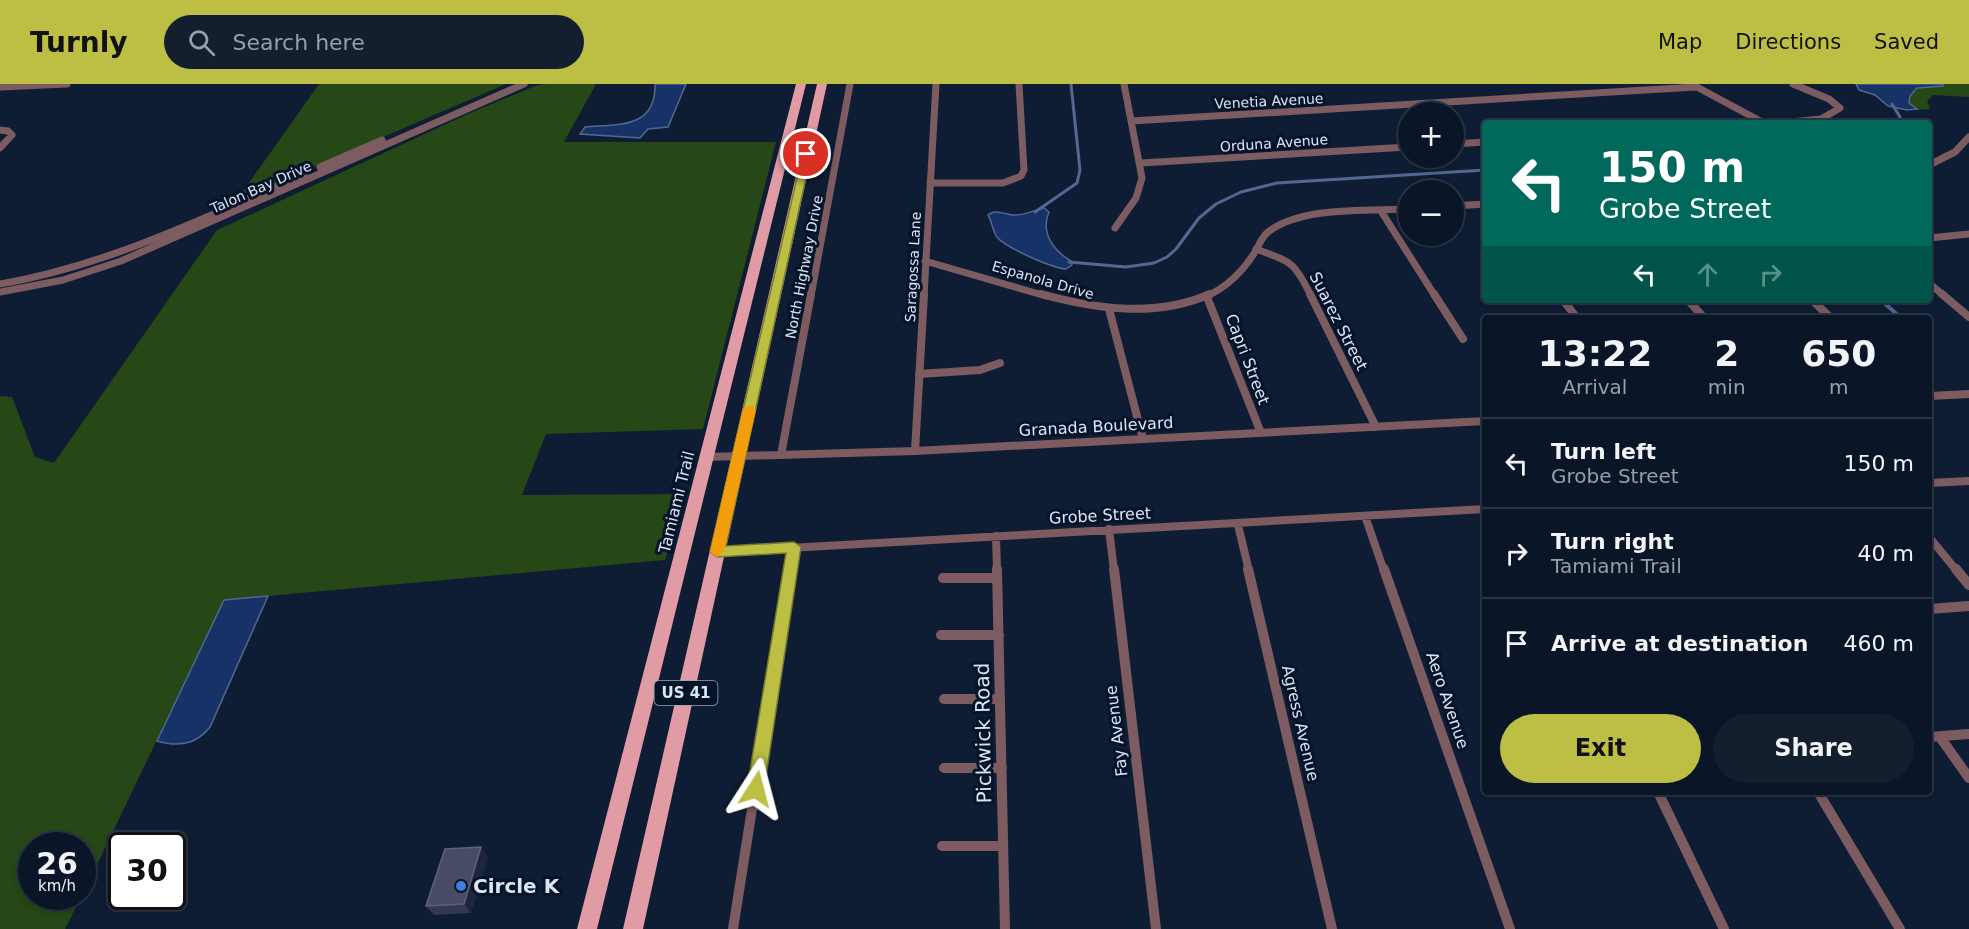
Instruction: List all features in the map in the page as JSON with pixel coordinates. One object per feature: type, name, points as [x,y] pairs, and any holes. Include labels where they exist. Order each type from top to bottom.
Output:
[{"type":"main road","name":"Tamiami Trail","points":[[587,929],[801,84]]},
{"type":"main road","name":"US 41","points":[[633,929],[822,84]]},
{"type":"street","points":[[0,87],[68,84]]},
{"type":"street","name":"Talon Bay Drive","points":[[0,284],[60,273],[115,256],[510,84]]},
{"type":"street","name":"Talon Bay Drive","points":[[0,292],[63,280],[121,261],[524,84]]},
{"type":"street","name":"North Highway Drive","points":[[782,455],[850,84]]},
{"type":"street","name":"Saragossa Lane","points":[[915,451],[936,84]]},
{"type":"street","points":[[930,183],[1000,183],[1016,180],[1021,176],[1024,170],[1019,84]]},
{"type":"street","points":[[1115,228],[1141,188],[1141,163],[1124,84]]},
{"type":"street","points":[[1793,84],[1829,99],[1840,107],[1836,112],[1825,116],[1800,120]]},
{"type":"street","points":[[1693,86],[1758,120]]},
{"type":"street","name":"Venetia Avenue","points":[[1131,121],[1693,86]]},
{"type":"street","points":[[0,130],[8,131],[12,135],[0,148]]},
{"type":"street","points":[[1932,163],[1954,152],[1969,137]]},
{"type":"street","points":[[1464,143],[1482,142]]},
{"type":"street","name":"Orduna Avenue","points":[[1141,163],[1398,148]]},
{"type":"street","points":[[1464,205],[1482,204]]},
{"type":"street","name":"Espanola Drive","points":[[926,261],[964,270],[1067,302],[1108,309],[1159,309],[1207,297],[1232,280],[1267,233],[1293,220],[1315,216],[1398,210]]},
{"type":"street","points":[[1380,211],[1463,339]]},
{"type":"street","points":[[1932,238],[1969,234]]},
{"type":"street","name":"Suarez Street","points":[[1257,249],[1288,261],[1298,268],[1376,427]]},
{"type":"street","points":[[1932,285],[1965,310],[1969,317]]},
{"type":"street","name":"Capri Street","points":[[1207,297],[1260,433]]},
{"type":"street","points":[[1565,303],[1575,315]]},
{"type":"street","points":[[1691,303],[1701,315]]},
{"type":"street","points":[[1815,303],[1828,315]]},
{"type":"street","points":[[1108,309],[1143,439]]},
{"type":"street","points":[[919,374],[980,370],[1000,363]]},
{"type":"street","points":[[1932,396],[1969,394]]},
{"type":"street","name":"Granada Boulevard","points":[[707,457],[915,451],[1482,421]]},
{"type":"street","points":[[1932,483],[1969,481]]},
{"type":"street","name":"Grobe Street","points":[[717,552],[1109,529],[1238,525],[1482,509]]},
{"type":"street","name":"Aero Avenue","points":[[1365,516],[1510,929]]},
{"type":"street","name":"Agress Avenue","points":[[1238,525],[1332,929]]},
{"type":"street","name":"Fay Avenue","points":[[1109,529],[1156,929]]},
{"type":"street","name":"Pickwick Road","points":[[996,536],[1005,929]]},
{"type":"street","points":[[1932,541],[1969,585]]},
{"type":"street","points":[[733,929],[794,547]]},
{"type":"street","points":[[943,578],[997,578]]},
{"type":"street","points":[[1932,609],[1969,606]]},
{"type":"street","points":[[941,635],[999,635]]},
{"type":"street","points":[[944,699],[1000,699]]},
{"type":"street","points":[[1934,737],[1969,734]]},
{"type":"street","points":[[1934,737],[1969,778]]},
{"type":"street","points":[[944,768],[1002,768]]},
{"type":"street","points":[[1659,795],[1724,929]]},
{"type":"street","points":[[1820,795],[1900,929]]},
{"type":"street","points":[[942,846],[1003,846]]},
{"type":"green space","points":[[319,84],[506,84],[258,191],[241,194]]},
{"type":"green space","points":[[596,84],[564,142],[776,142],[703,429],[546,434],[522,495],[687,494],[665,560],[224,600],[113,832],[108,832],[108,842],[96,867],[96,832],[18,832],[18,910],[74,910],[65,929],[0,929],[0,396],[12,397],[35,457],[54,463],[217,230],[470,113],[538,85]]},
{"type":"green space","points":[[1943,84],[1969,84],[1969,97],[1933,95],[1927,101],[1930,109],[1916,110],[1909,104],[1910,96],[1917,88],[1943,86]]},
{"type":"water","points":[[655,84],[686,84],[668,127],[648,129],[640,138],[580,134],[585,127],[622,124],[642,117],[654,99]]},
{"type":"water","points":[[1856,84],[1943,84],[1943,86],[1917,88],[1910,96],[1909,103],[1917,109],[1907,110],[1888,106],[1875,95],[1859,90]]},
{"type":"water","points":[[1044,208],[1049,212],[1046,227],[1050,241],[1071,261],[1072,265],[1066,269],[1030,257],[1002,241],[995,234],[988,215],[997,212],[1019,215]]},
{"type":"water","points":[[268,596],[210,727],[199,738],[186,743],[172,744],[157,741],[224,600]]},
{"type":"building","points":[[481,847],[464,904],[426,906],[445,849]]},
{"type":"waterway","points":[[1035,212],[1077,183],[1080,170],[1071,84]]},
{"type":"waterway","points":[[1892,104],[1900,117],[1899,120]]},
{"type":"waterway","points":[[1069,262],[1126,267],[1154,263],[1167,257],[1176,249],[1199,218],[1216,204],[1241,192],[1277,183],[1482,170]]},
{"type":"waterway","points":[[1884,303],[1898,315]]},
{"type":"slow traffic","points":[[717,552],[750,409]]},
{"type":"place","name":"Circle K","points":[[461,886]]},
{"type":"route","points":[[756,789],[794,547],[717,552],[806,154]]}]
